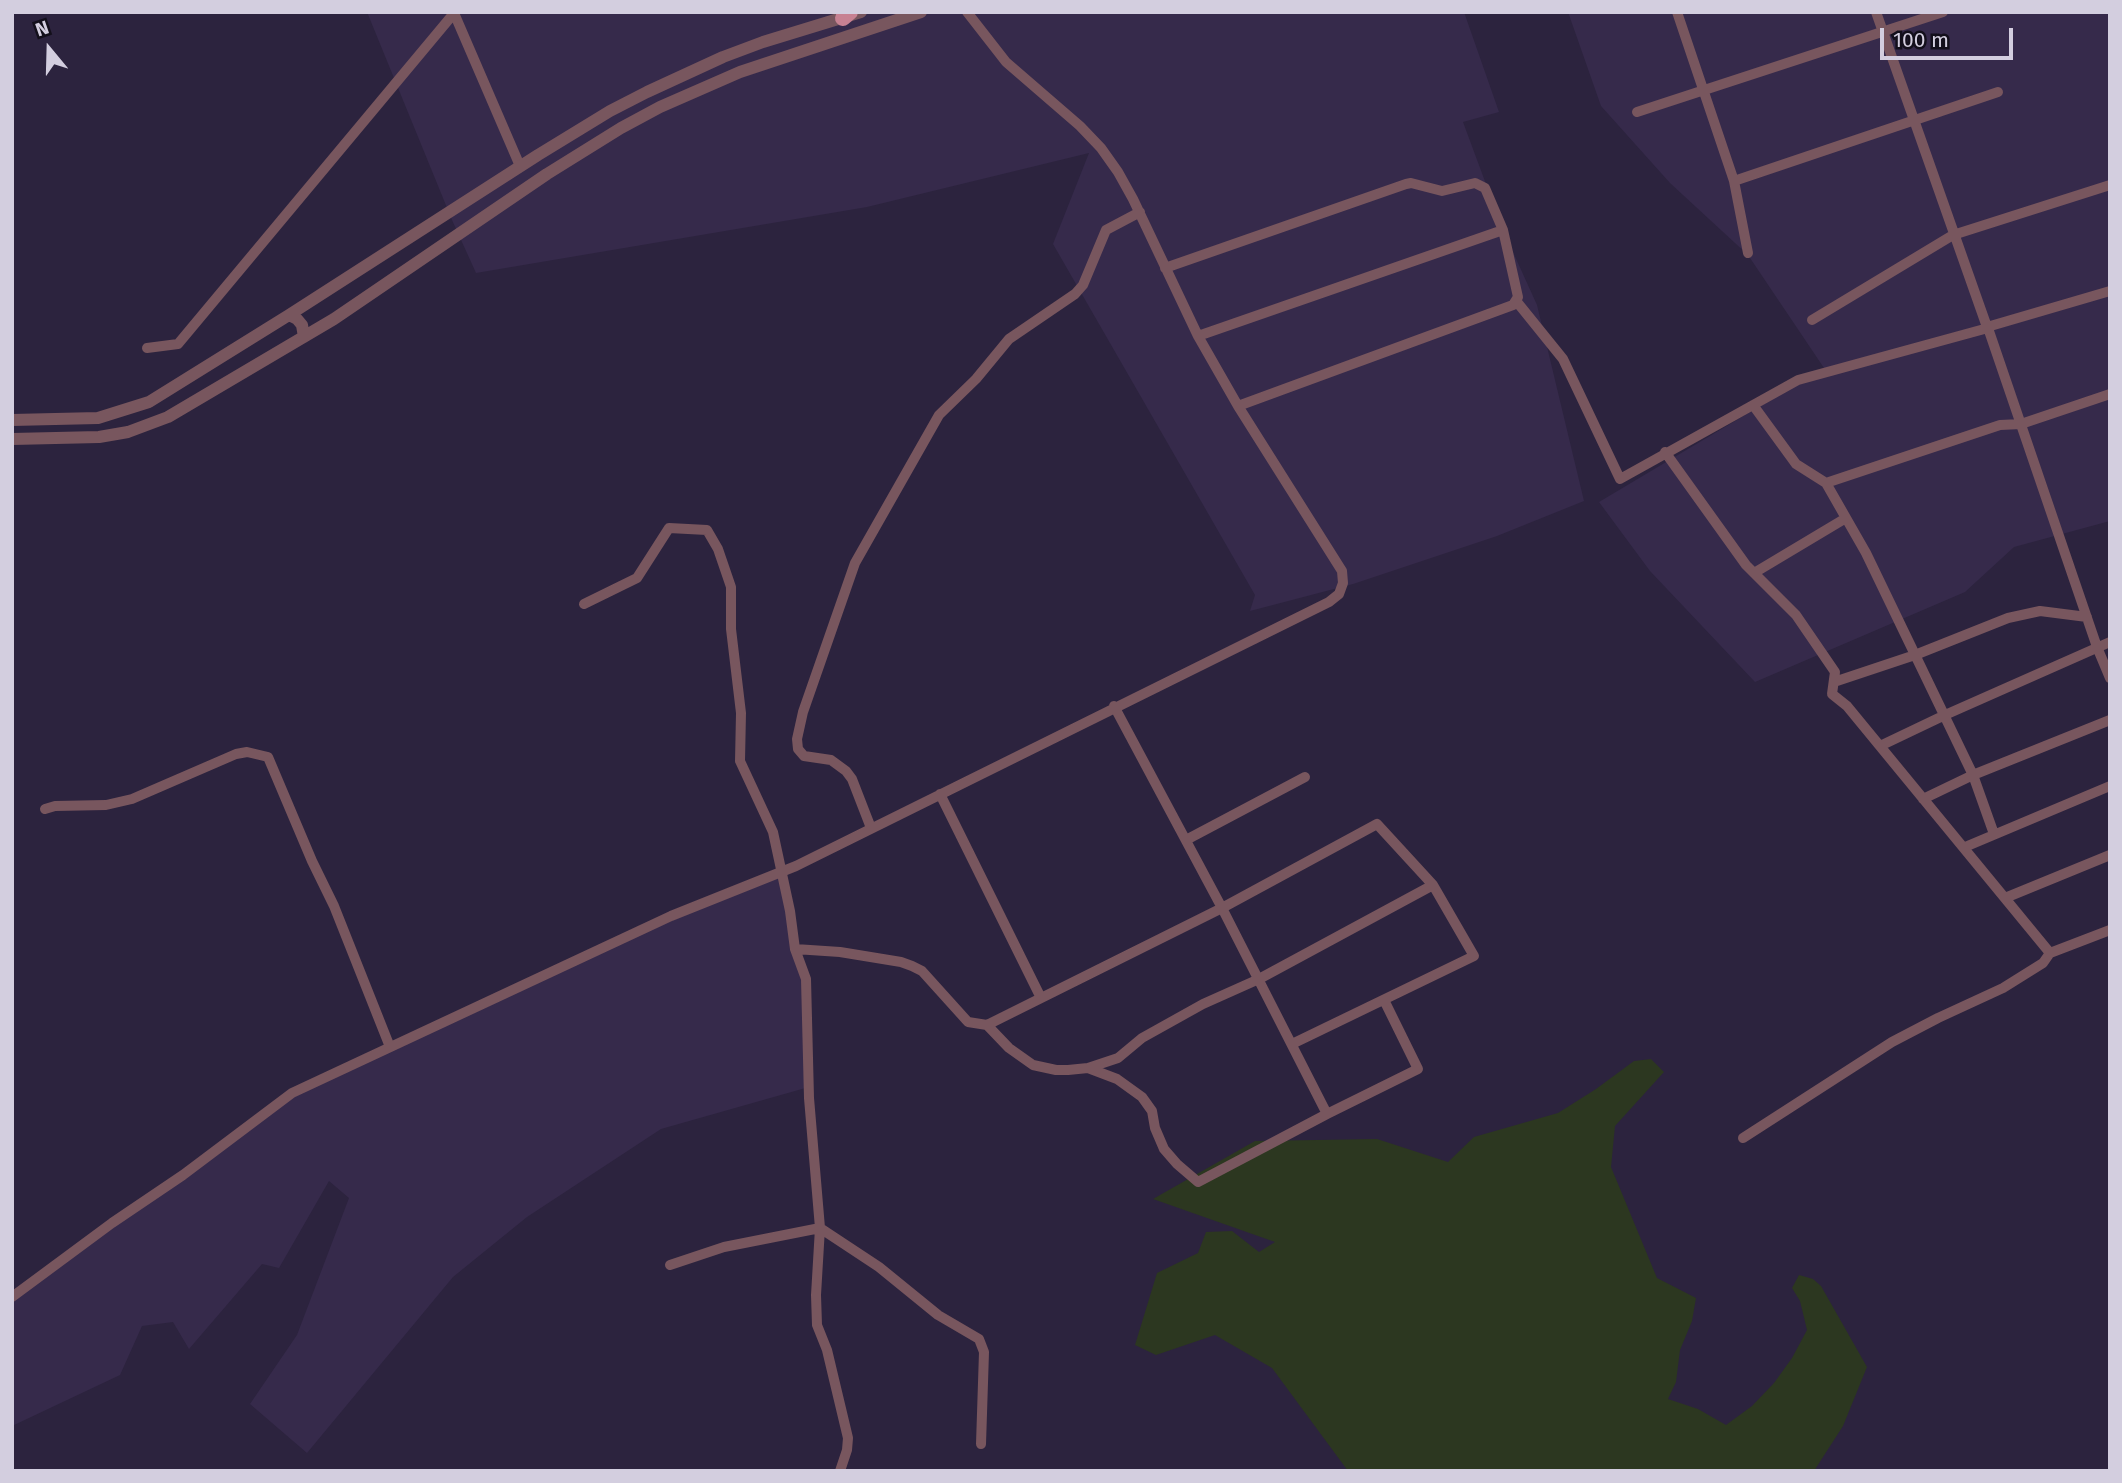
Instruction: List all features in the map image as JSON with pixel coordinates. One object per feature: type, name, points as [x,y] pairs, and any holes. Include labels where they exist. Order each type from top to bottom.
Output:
[{"type":"street","points":[[12,420],[98,418],[132,409],[164,394],[610,111],[685,74],[763,43],[862,12]]},
{"type":"street","points":[[12,439],[91,438],[143,427],[178,412],[334,318],[584,149],[660,107],[771,60],[921,12]]},
{"type":"street","points":[[12,1297],[292,1093],[671,916],[780,872],[1329,602],[1342,589],[1343,577],[1339,566],[1238,407],[1198,336],[1140,212],[1118,172],[1101,148],[1069,116],[1006,62],[967,12]]},
{"type":"street","points":[[1676,12],[1734,181],[1748,253]]},
{"type":"street","points":[[1876,12],[2110,678]]},
{"type":"street","points":[[1637,112],[1943,12]]},
{"type":"street","points":[[147,348],[178,344],[454,13],[520,166]]},
{"type":"street","points":[[1734,181],[1998,92]]},
{"type":"street","points":[[1165,268],[1411,183],[1442,191],[1480,184],[1485,188],[1503,230],[1517,302],[1563,359],[1620,479],[1798,380],[1988,328],[2110,291]]},
{"type":"street","points":[[1812,320],[1953,235],[2110,185]]},
{"type":"street","points":[[871,828],[852,779],[846,771],[831,760],[804,756],[798,749],[797,739],[803,712],[855,563],[939,415],[976,379],[1009,339],[1083,285],[1106,230],[1140,212]]},
{"type":"street","points":[[1198,336],[1503,230]]},
{"type":"street","points":[[321,294],[321,307],[326,314],[334,318]]},
{"type":"street","points":[[1238,407],[1508,308],[1517,302]]},
{"type":"street","points":[[289,315],[302,325],[304,337]]},
{"type":"street","points":[[1826,483],[2000,425],[2021,424],[2110,394]]},
{"type":"street","points":[[1753,405],[1796,464],[1826,483],[1866,553],[1973,775],[1994,834]]},
{"type":"street","points":[[1665,453],[1754,573],[1796,615],[1835,672],[1832,694],[1847,706],[2050,953]]},
{"type":"street","points":[[1754,573],[1846,518]]},
{"type":"street","points":[[584,604],[637,578],[669,528],[707,530],[718,550],[731,587],[731,629],[741,713],[740,761],[773,832],[796,949],[806,979],[809,1098],[820,1228],[817,1325],[827,1350],[848,1438],[840,1471]]},
{"type":"street","points":[[1833,682],[1915,655],[2008,618],[2040,611],[2087,617]]},
{"type":"street","points":[[1880,746],[2110,642]]},
{"type":"street","points":[[1114,706],[1222,908],[1327,1114]]},
{"type":"street","points":[[1923,799],[1973,775],[2110,720]]},
{"type":"street","points":[[45,809],[55,806],[106,805],[132,799],[236,754],[247,752],[268,757],[334,906],[390,1047]]},
{"type":"street","points":[[1186,840],[1305,777]]},
{"type":"street","points":[[1965,847],[2110,786]]},
{"type":"street","points":[[940,794],[1041,998]]},
{"type":"street","points":[[796,949],[819,949],[912,965],[922,971],[968,1022],[987,1025],[1222,908],[1377,824],[1433,885],[1474,956],[1292,1044]]},
{"type":"street","points":[[2005,898],[2110,855]]},
{"type":"street","points":[[987,1025],[1009,1048],[1033,1065],[1056,1070],[1088,1068],[1118,1058],[1154,1032],[1203,1004],[1259,979],[1433,885]]},
{"type":"street","points":[[1743,1138],[1892,1042],[2013,982],[2043,963],[2050,953],[2110,930]]},
{"type":"street","points":[[1088,1068],[1117,1079],[1142,1097],[1152,1111],[1155,1128],[1164,1149],[1198,1182],[1418,1069],[1384,1000]]},
{"type":"street","points":[[670,1265],[724,1247],[820,1228],[879,1267],[939,1315],[979,1339],[984,1352],[981,1444]]},
{"type":"shaded area","points":[[367,12],[1464,12],[1499,112],[1463,122],[1503,230],[1537,305],[1584,501],[1497,536],[1353,584],[1250,611],[1255,595],[1053,244],[1089,153],[867,207],[476,273]]},
{"type":"shaded area","points":[[1568,12],[2110,12],[2110,521],[2014,547],[1965,592],[1755,682],[1650,571],[1599,502],[1824,368],[1748,255],[1670,183],[1601,106]]},
{"type":"shaded area","points":[[781,872],[806,979],[809,1087],[661,1129],[527,1217],[453,1277],[307,1453],[250,1404],[297,1335],[349,1198],[329,1181],[279,1268],[262,1264],[189,1349],[173,1322],[142,1326],[120,1375],[12,1426],[12,1297],[242,1129],[329,1073]]},
{"type":"green space","points":[[1651,1059],[1664,1072],[1615,1126],[1611,1167],[1657,1278],[1696,1298],[1692,1321],[1680,1350],[1676,1382],[1668,1399],[1698,1409],[1726,1425],[1752,1406],[1774,1383],[1807,1330],[1800,1301],[1792,1288],[1799,1275],[1813,1279],[1821,1286],[1867,1367],[1843,1426],[1814,1471],[1348,1471],[1272,1368],[1215,1335],[1156,1355],[1135,1345],[1157,1273],[1198,1253],[1206,1232],[1232,1231],[1259,1252],[1275,1242],[1153,1199],[1255,1141],[1377,1139],[1448,1162],[1474,1137],[1558,1113],[1634,1061]]}]
